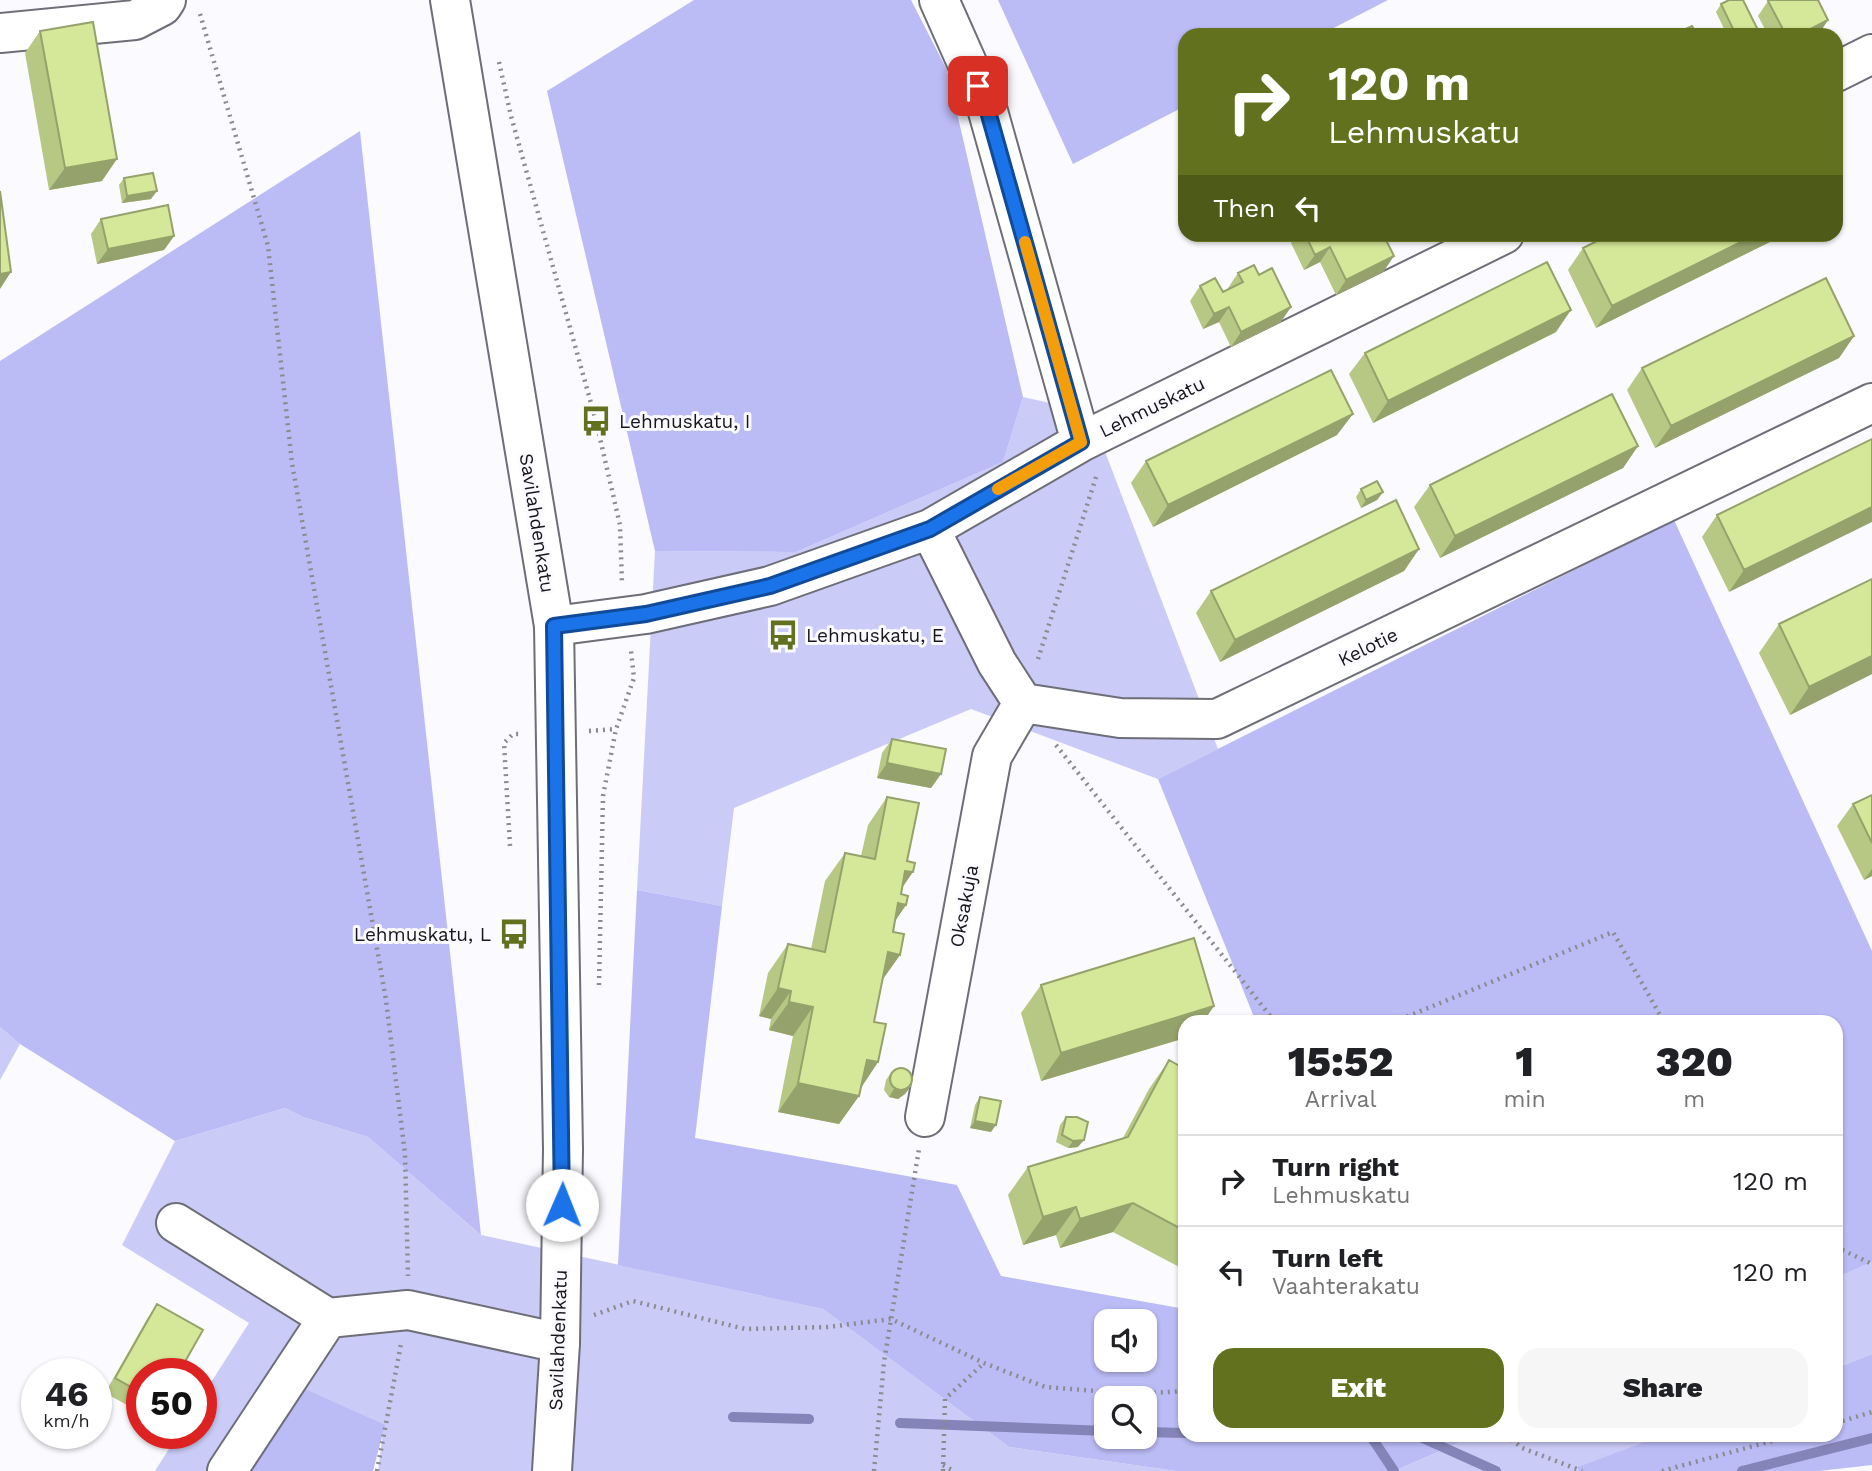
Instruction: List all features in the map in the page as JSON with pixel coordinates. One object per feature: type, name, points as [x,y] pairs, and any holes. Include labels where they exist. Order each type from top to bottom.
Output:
[{"type":"street","name":"Savilahdenkatu","points":[[450,0],[554,626],[563,1149],[560,1343],[552,1471]]},
{"type":"street","points":[[939,0],[987,108],[1097,434]]},
{"type":"street","points":[[0,33],[135,20],[162,6],[183,7]]},
{"type":"street","points":[[1843,68],[1872,54]]},
{"type":"street","name":"Lehmuskatu","points":[[554,626],[646,614],[770,586],[930,529],[1097,434],[1488,242]]},
{"type":"street","name":"Kelotie","points":[[1023,704],[1119,718],[1217,719],[1872,403]]},
{"type":"street","points":[[930,529],[997,663],[1023,704]]},
{"type":"street","name":"Oksakuja","points":[[925,1117],[992,756],[1023,704]]},
{"type":"street","points":[[176,1223],[328,1318],[408,1310],[560,1343]]},
{"type":"street","points":[[228,1471],[328,1318]]},
{"type":"path","points":[[183,7],[268,246],[292,463],[386,1000],[405,1154],[408,1310],[377,1471]]},
{"type":"path","points":[[1097,434],[1023,704],[1269,1015]]},
{"type":"path","points":[[1411,1015],[1613,932],[1660,1015]]},
{"type":"path","points":[[874,1471],[891,1319],[925,1117]]},
{"type":"path","points":[[1843,1250],[1872,1265]]},
{"type":"path","points":[[590,1317],[633,1301],[745,1329],[828,1327],[891,1319],[984,1363],[1045,1387],[1136,1394],[1178,1391]]},
{"type":"path","points":[[954,1471],[943,1468],[945,1399],[984,1363]]},
{"type":"path","points":[[1843,1421],[1872,1412]]},
{"type":"path","points":[[1515,1442],[1522,1448],[1582,1471]]},
{"type":"path","points":[[1662,1471],[1768,1442]]},
{"type":"shaded area","points":[[694,0],[911,0],[947,70],[1023,397],[1003,462],[796,552],[655,551],[547,91]]},
{"type":"shaded area","points":[[998,0],[1388,0],[1334,28],[1178,28],[1178,110],[1073,164]]},
{"type":"shaded area","points":[[360,131],[481,1235],[368,1137],[303,1117],[285,1108],[175,1141],[20,1044],[0,1027],[0,361]]},
{"type":"shaded area","points":[[1023,397],[1090,412],[1218,749],[1158,779],[971,709],[734,808],[722,906],[637,890],[655,551],[796,552],[1003,462]]},
{"type":"shaded area","points":[[1674,520],[1872,951],[1872,1262],[1843,1275],[1843,1015],[1253,1015],[1158,779]]},
{"type":"shaded area","points":[[637,890],[722,906],[695,1138],[957,1185],[1001,1276],[1178,1308],[1178,1442],[1461,1442],[1394,1471],[1176,1471],[1009,1447],[823,1309],[618,1265]]},
{"type":"shaded area","points":[[0,1027],[20,1044],[0,1080]]},
{"type":"shaded area","points":[[285,1108],[303,1117],[368,1137],[481,1235],[823,1309],[1009,1447],[1176,1471],[378,1471],[384,1425],[227,1471],[155,1471],[169,1449],[217,1449],[217,1373],[249,1323],[122,1245],[175,1141]]},
{"type":"shaded area","points":[[1872,1262],[1872,1354],[1843,1365],[1843,1275]]},
{"type":"shaded area","points":[[1872,1354],[1872,1465],[1819,1471],[1579,1471],[1578,1467],[1644,1442],[1843,1442],[1843,1365]]},
{"type":"shaded area","points":[[287,1381],[385,1425],[373,1471],[227,1471]]},
{"type":"shaded area","points":[[1461,1442],[1644,1442],[1579,1467],[1579,1471],[1394,1471]]},
{"type":"building","points":[[1729,0],[1743,0],[1757,28],[1733,28],[1721,4]]},
{"type":"building","points":[[1818,0],[1828,20],[1813,28],[1782,28],[1768,1]]},
{"type":"building","points":[[93,22],[117,159],[65,168],[40,31]]},
{"type":"building","points":[[153,173],[157,191],[127,196],[124,178]]},
{"type":"building","points":[[0,191],[11,272],[0,274]]},
{"type":"building","points":[[168,205],[174,236],[108,249],[101,219]]},
{"type":"building","points":[[1309,242],[1387,242],[1394,256],[1346,280],[1330,247],[1315,255]]},
{"type":"building","points":[[1595,242],[1741,242],[1612,306],[1583,248]]},
{"type":"building","points":[[1547,262],[1571,310],[1388,401],[1365,353]]},
{"type":"building","points":[[1254,265],[1259,275],[1272,268],[1291,307],[1241,332],[1229,307],[1214,314],[1200,286],[1215,278],[1223,292],[1243,282],[1238,273]]},
{"type":"building","points":[[1826,278],[1854,336],[1671,426],[1642,368]]},
{"type":"building","points":[[1331,370],[1353,414],[1168,505],[1146,461]]},
{"type":"building","points":[[1612,394],[1638,446],[1455,536],[1430,485]]},
{"type":"building","points":[[1872,439],[1872,507],[1744,570],[1717,515]]},
{"type":"building","points":[[1377,481],[1383,492],[1366,500],[1361,489]]},
{"type":"building","points":[[1396,500],[1419,549],[1235,640],[1211,591]]},
{"type":"building","points":[[1872,579],[1872,656],[1809,687],[1779,624]]},
{"type":"building","points":[[892,739],[946,749],[941,774],[887,763]]},
{"type":"building","points":[[1872,795],[1872,843],[1853,804]]},
{"type":"building","points":[[887,797],[919,803],[907,861],[915,863],[913,872],[905,871],[901,894],[908,896],[906,905],[898,903],[893,932],[904,934],[900,955],[888,952],[874,1022],[886,1024],[878,1062],[867,1060],[859,1096],[798,1083],[813,1007],[789,1002],[791,991],[778,988],[788,944],[825,952],[845,853],[875,859]]},
{"type":"building","points":[[1194,938],[1214,1006],[1061,1053],[1041,985]]},
{"type":"building","points":[[1169,1060],[1178,1065],[1178,1227],[1133,1203],[1080,1219],[1076,1207],[1043,1217],[1028,1167],[1128,1137]]},
{"type":"building","points":[[901,1068],[909,1071],[912,1079],[909,1087],[901,1090],[893,1087],[890,1079],[893,1071]]},
{"type":"building","points":[[980,1097],[1001,1101],[996,1125],[975,1121]]},
{"type":"building","points":[[1066,1117],[1077,1117],[1088,1122],[1084,1140],[1073,1141],[1062,1135]]},
{"type":"building","points":[[157,1304],[203,1330],[187,1358],[126,1358]]},
{"type":"building","points":[[126,1359],[126,1384],[115,1378]]},
{"type":"waterway","points":[[733,1417],[809,1419]]},
{"type":"waterway","points":[[900,1423],[1094,1431]]},
{"type":"waterway","points":[[1157,1432],[1178,1433]]},
{"type":"waterway","points":[[1742,1471],[1872,1438]]},
{"type":"waterway","points":[[1375,1442],[1394,1471]]},
{"type":"waterway","points":[[1432,1442],[1496,1471]]},
{"type":"slow traffic","points":[[998,489],[1081,442],[1025,242]]},
{"type":"place","name":"Lehmuskatu, I","points":[[596,421]]},
{"type":"place","name":"Lehmuskatu, E","points":[[783,635]]},
{"type":"place","name":"Lehmuskatu, L","points":[[514,934]]},
{"type":"route","points":[[562,1205],[554,626],[646,614],[770,586],[930,529],[1081,442],[987,108],[978,86]]}]
